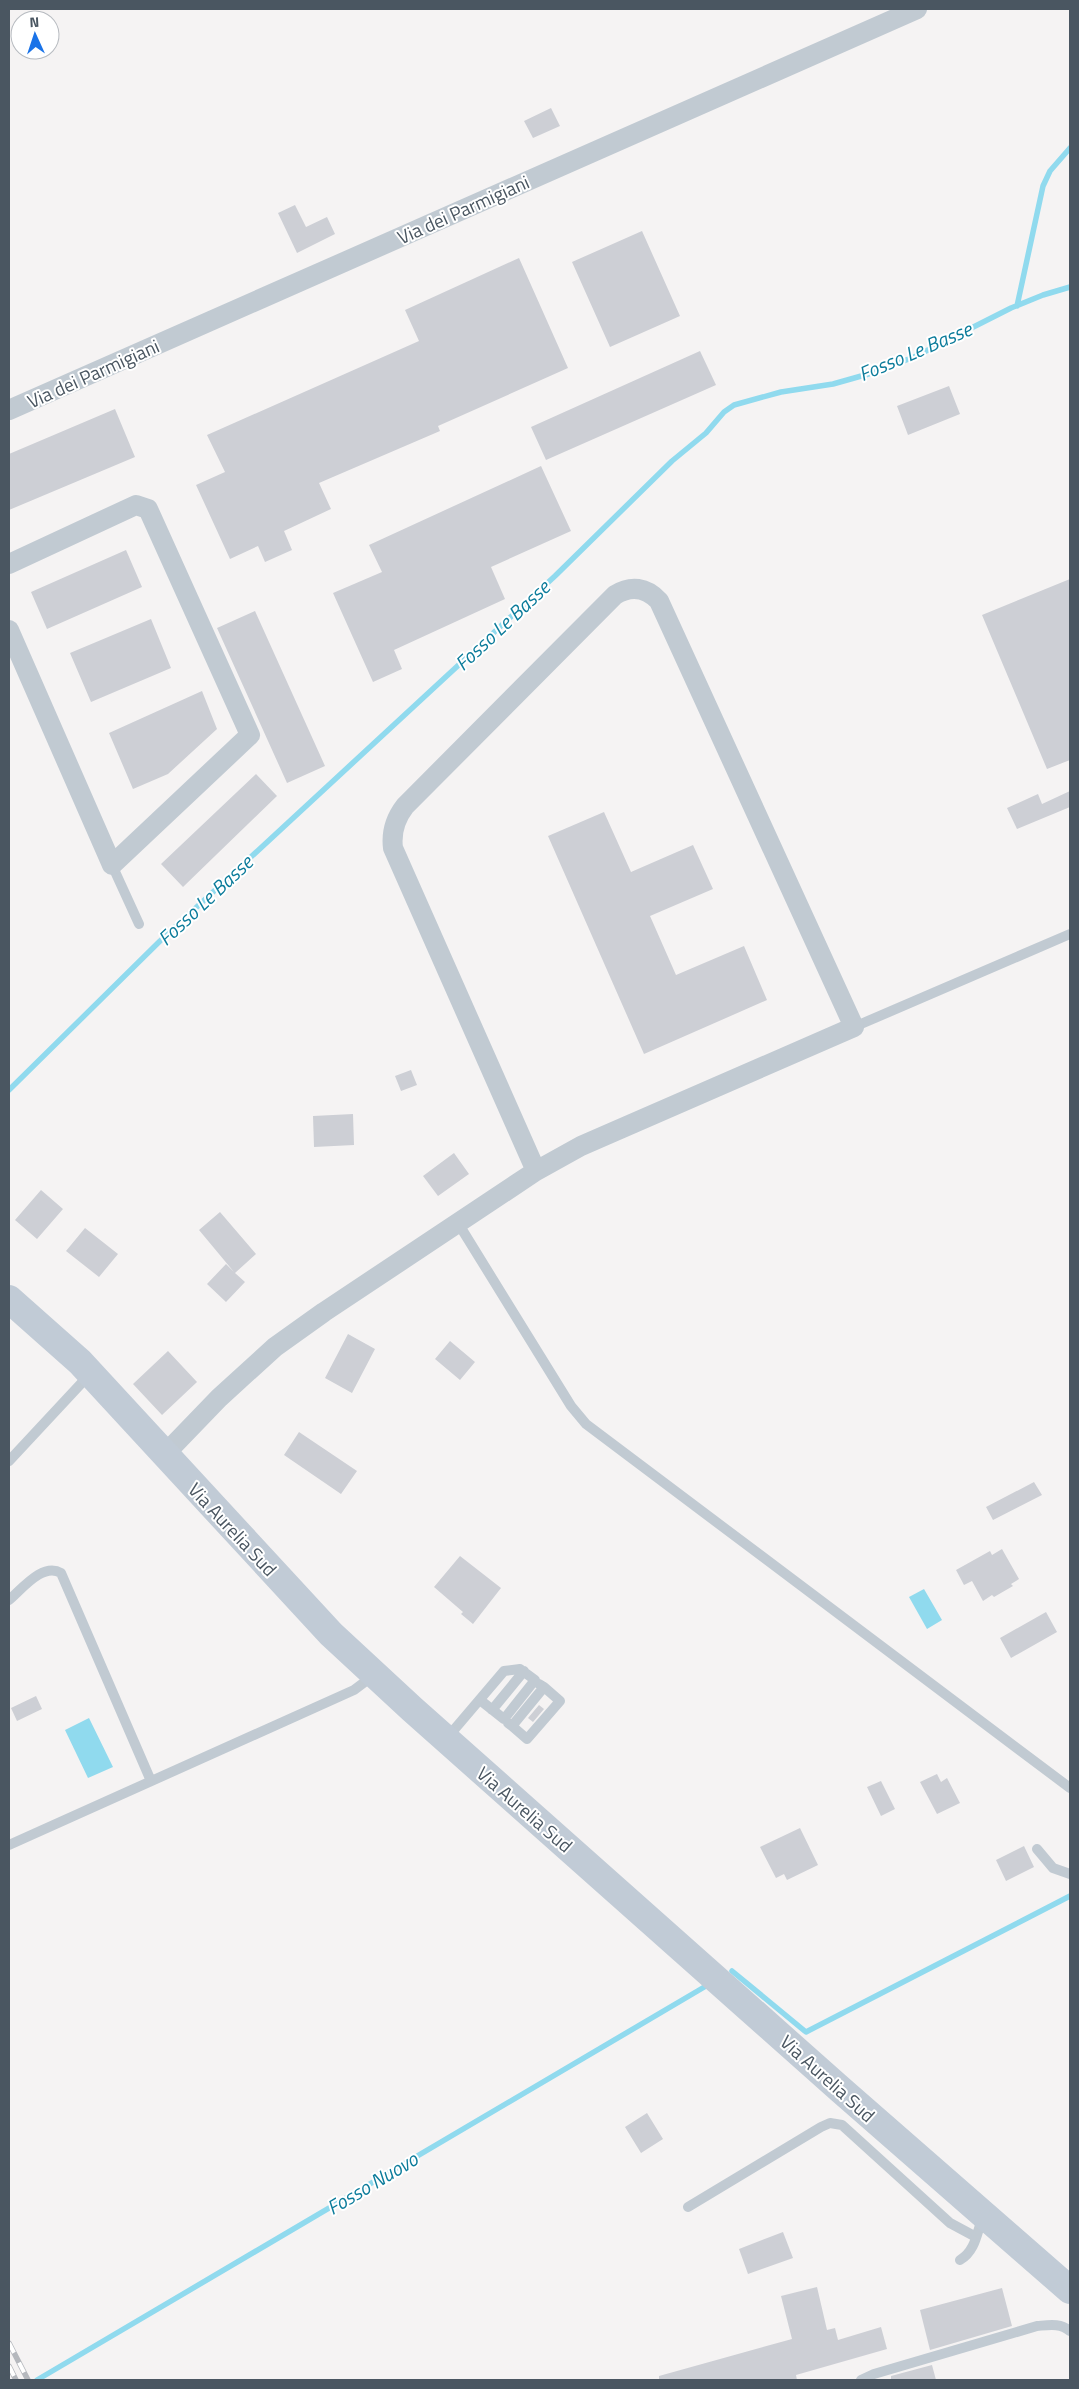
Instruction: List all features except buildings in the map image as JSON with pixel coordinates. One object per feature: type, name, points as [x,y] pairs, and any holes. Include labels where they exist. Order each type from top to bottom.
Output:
[{"type":"main road","name":"Via Aurelia Sud","points":[[9,1299],[91,1373],[331,1634],[980,2226],[1070,2290]]},
{"type":"street","name":"Via dei Parmigiani","points":[[9,410],[917,9]]},
{"type":"street","points":[[9,564],[136,505],[148,508],[250,735],[112,865],[9,630]]},
{"type":"street","points":[[165,1454],[219,1398],[275,1347],[331,1307],[536,1172],[581,1146],[854,1027],[660,601],[654,594],[638,588],[622,591],[405,806],[395,820],[393,829],[393,848],[536,1172]]},
{"type":"lane","points":[[112,865],[139,924]]},
{"type":"lane","points":[[854,1027],[1070,934]]},
{"type":"lane","points":[[458,1224],[572,1406],[586,1424],[1070,1788]]},
{"type":"lane","points":[[9,1461],[91,1373]]},
{"type":"lane","points":[[9,1600],[47,1570],[56,1570],[61,1573],[151,1781]]},
{"type":"lane","points":[[446,1739],[504,1671],[512,1668],[524,1671],[560,1701],[527,1739],[480,1700]]},
{"type":"lane","points":[[492,1710],[524,1671]]},
{"type":"lane","points":[[9,1845],[354,1690],[375,1675]]},
{"type":"lane","points":[[508,1722],[535,1680]]},
{"type":"lane","points":[[508,1722],[544,1687]]},
{"type":"lane","points":[[1037,1849],[1053,1868],[1070,1874]]},
{"type":"lane","points":[[688,2207],[820,2127],[836,2122],[842,2125],[950,2222],[980,2226],[966,2256],[960,2260]]},
{"type":"lane","points":[[861,2380],[874,2374],[1037,2326],[1055,2324],[1064,2326],[1070,2331]]},
{"type":"water","points":[[924,1589],[942,1620],[927,1629],[909,1597]]},
{"type":"water","points":[[89,1718],[113,1767],[88,1778],[65,1730]]},
{"type":"waterway","points":[[1017,306],[1043,186],[1050,171],[1070,148]]},
{"type":"waterway","name":"Fosso Le Basse","points":[[9,1090],[160,941],[555,576],[672,461],[706,433],[724,412],[734,405],[781,392],[833,384],[879,371],[916,356],[1011,308],[1043,295],[1070,287]]},
{"type":"waterway","points":[[732,1971],[806,2032],[1070,1896]]},
{"type":"waterway","name":"Fosso Nuovo","points":[[37,2380],[706,1986]]},
{"type":"railway","points":[[9,2343],[28,2380]]},
{"type":"railway","points":[[9,2366],[16,2380]]}]
